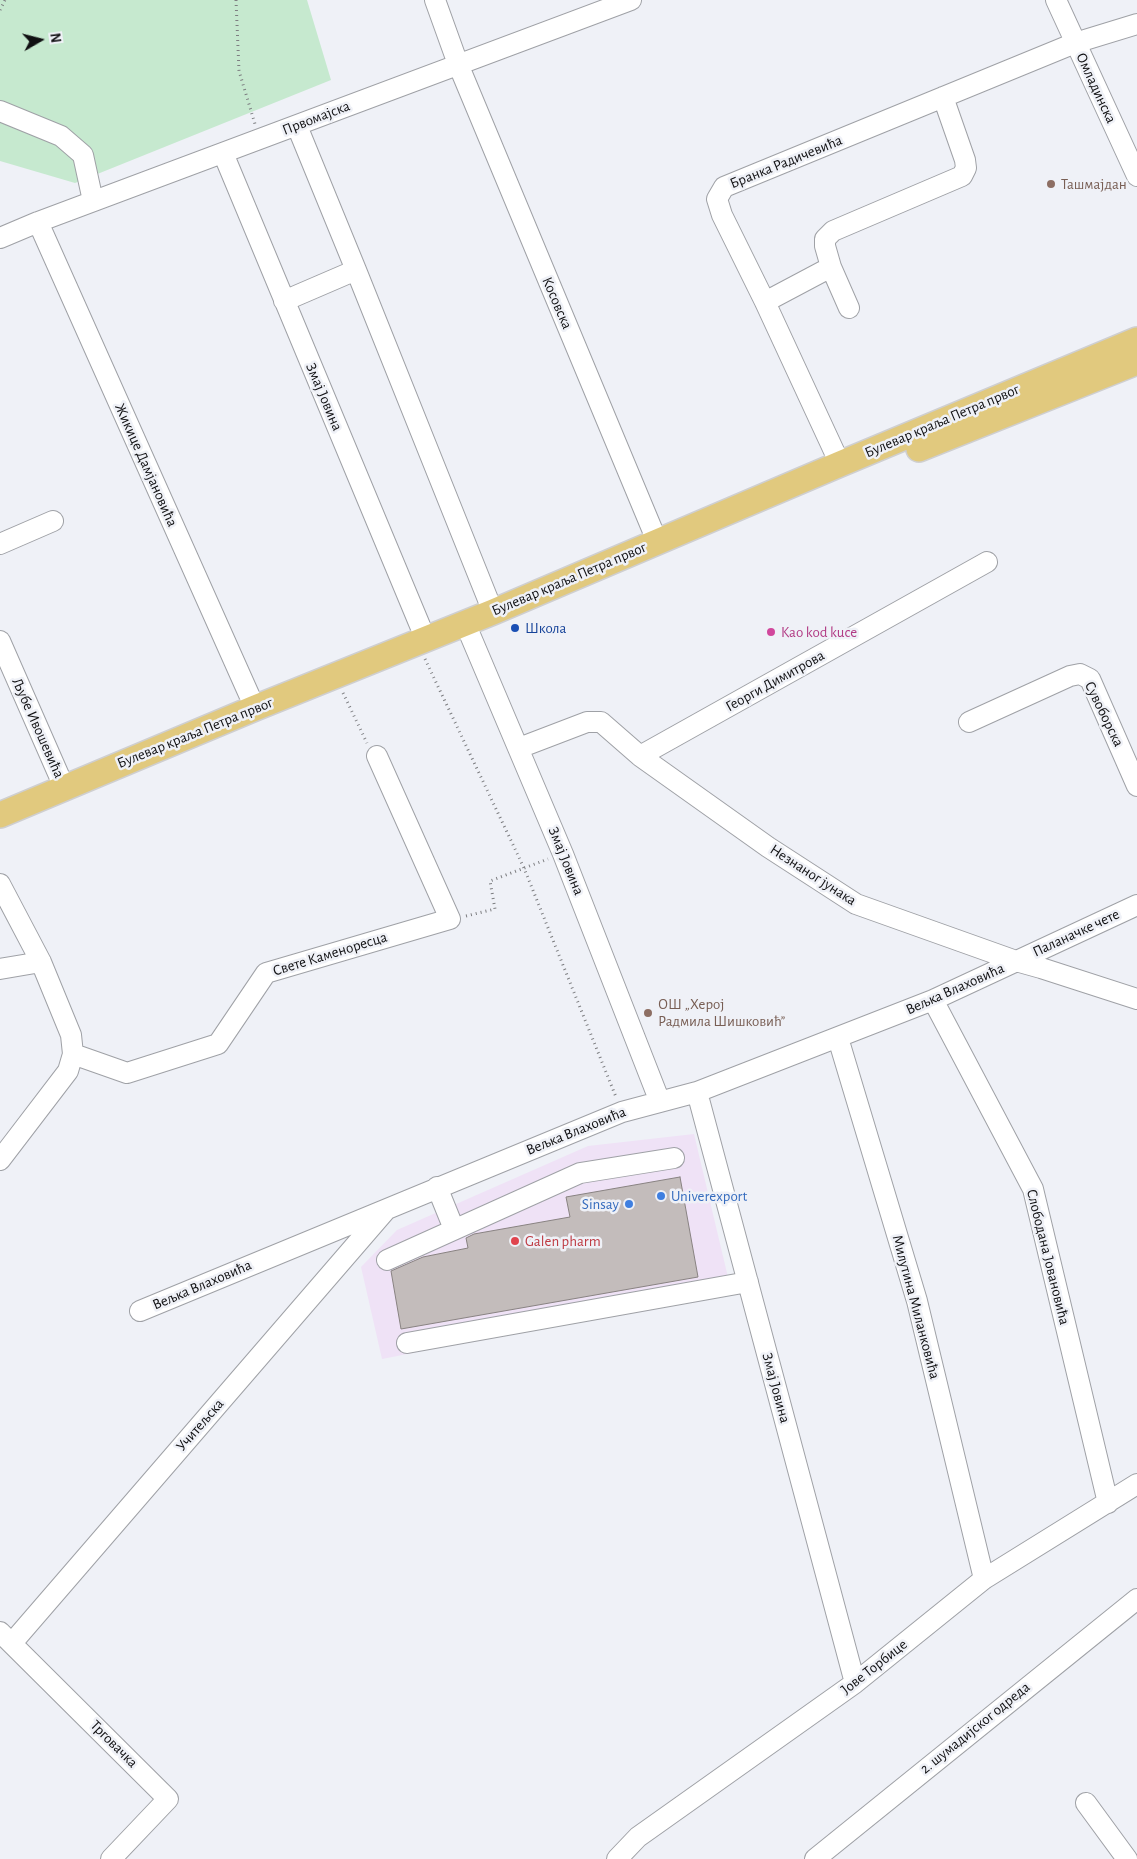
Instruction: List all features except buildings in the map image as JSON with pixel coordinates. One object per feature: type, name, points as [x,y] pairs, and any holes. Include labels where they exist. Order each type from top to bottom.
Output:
[{"type":"main road","name":"Булевар краља Петра првог","points":[[468,630],[493,612],[1137,340]]},
{"type":"main road","name":"Булевар краља Петра првог","points":[[0,815],[255,708],[425,648],[1137,362]]},
{"type":"main road","name":"Булевар краља Петра првог","points":[[0,831],[341,690],[425,648]]},
{"type":"street","name":"Косовска","points":[[435,0],[458,64],[656,542]]},
{"type":"street","name":"Првомајска","points":[[0,238],[93,201],[632,0]]},
{"type":"street","name":"Омладинска","points":[[1056,0],[1137,176]]},
{"type":"street","name":"Бранка Радичевића","points":[[840,464],[765,302],[722,215],[717,199],[724,187],[1075,42],[1137,24]]},
{"type":"street","points":[[849,308],[831,267],[825,246],[825,238],[833,230],[962,176],[966,168],[965,160],[943,97]]},
{"type":"street","points":[[0,111],[61,136],[82,154],[93,201]]},
{"type":"street","points":[[297,126],[493,612]]},
{"type":"street","name":"Змај Јовина","points":[[223,153],[425,648]]},
{"type":"street","name":"Жикице Дамјановића","points":[[38,222],[255,708]]},
{"type":"street","points":[[765,302],[831,267]]},
{"type":"street","points":[[284,302],[356,270]]},
{"type":"street","points":[[0,544],[53,520]]},
{"type":"street","name":"Георги Димитрова","points":[[640,756],[987,562]]},
{"type":"street","name":"Змај Јовина","points":[[468,630],[520,748],[660,1102]]},
{"type":"street","name":"Љубе Ивошевића","points":[[0,641],[64,787]]},
{"type":"street","name":"Сувоборска","points":[[969,722],[1070,676],[1080,674],[1090,679],[1137,786]]},
{"type":"street","name":"Незнаног јунака","points":[[520,748],[586,722],[601,722],[640,756],[768,847],[856,904],[1016,961],[1137,999]]},
{"type":"street","points":[[376,756],[450,919]]},
{"type":"street","points":[[0,884],[41,962],[71,1035],[73,1054],[68,1071],[0,1160]]},
{"type":"street","name":"Паланачке чете","points":[[1016,961],[1137,904]]},
{"type":"street","name":"Свете Каменоресца","points":[[73,1054],[127,1073],[218,1044],[266,973],[450,919]]},
{"type":"street","name":"Вељка Влаховића","points":[[140,1311],[622,1112],[697,1092],[838,1038],[933,1000],[1016,961]]},
{"type":"street","points":[[0,969],[41,962]]},
{"type":"street","name":"Слободана Јовановића","points":[[933,1000],[1033,1189],[1108,1503]]},
{"type":"street","name":"Милутина Миланковића","points":[[838,1038],[917,1301],[984,1579]]},
{"type":"street","name":"Змај Јовина","points":[[697,1092],[855,1683]]},
{"type":"street","points":[[387,1260],[580,1174],[674,1158]]},
{"type":"street","points":[[437,1187],[454,1229]]},
{"type":"street","name":"Учитељска","points":[[6,1638],[388,1208]]},
{"type":"street","points":[[407,1343],[748,1282]]},
{"type":"street","name":"Јове Торбице","points":[[617,1859],[638,1837],[855,1683],[984,1579],[1137,1484]]},
{"type":"street","name":"2. шумадијског одреда","points":[[815,1859],[1137,1599]]},
{"type":"street","name":"Трговачка","points":[[6,1638],[168,1799],[111,1859]]},
{"type":"street","points":[[1086,1803],[1128,1859]]},
{"type":"path","points":[[0,10],[5,0]]},
{"type":"path","points":[[236,0],[239,71],[259,139]]},
{"type":"path","points":[[425,648],[524,868],[622,1112]]},
{"type":"path","points":[[341,690],[363,739],[376,756]]},
{"type":"path","points":[[450,919],[495,909],[490,882],[563,854]]},
{"type":"shaded area","points":[[694,1134],[731,1290],[382,1359],[361,1267],[397,1230],[588,1146]]},
{"type":"green space","points":[[0,0],[307,0],[331,80],[75,183],[0,161]]},
{"type":"place","name":"Ташмајдан","points":[[1051,184]]},
{"type":"place","name":"Школа","points":[[515,628]]},
{"type":"place","name":"Kao kod kuce","points":[[771,632]]},
{"type":"place","name":"ОШ „Херој Радмила Шишковић”","points":[[648,1013]]},
{"type":"place","name":"Univerexport","points":[[661,1196]]},
{"type":"place","name":"Sinsay","points":[[629,1204]]},
{"type":"place","name":"Galen pharm","points":[[515,1241]]}]
